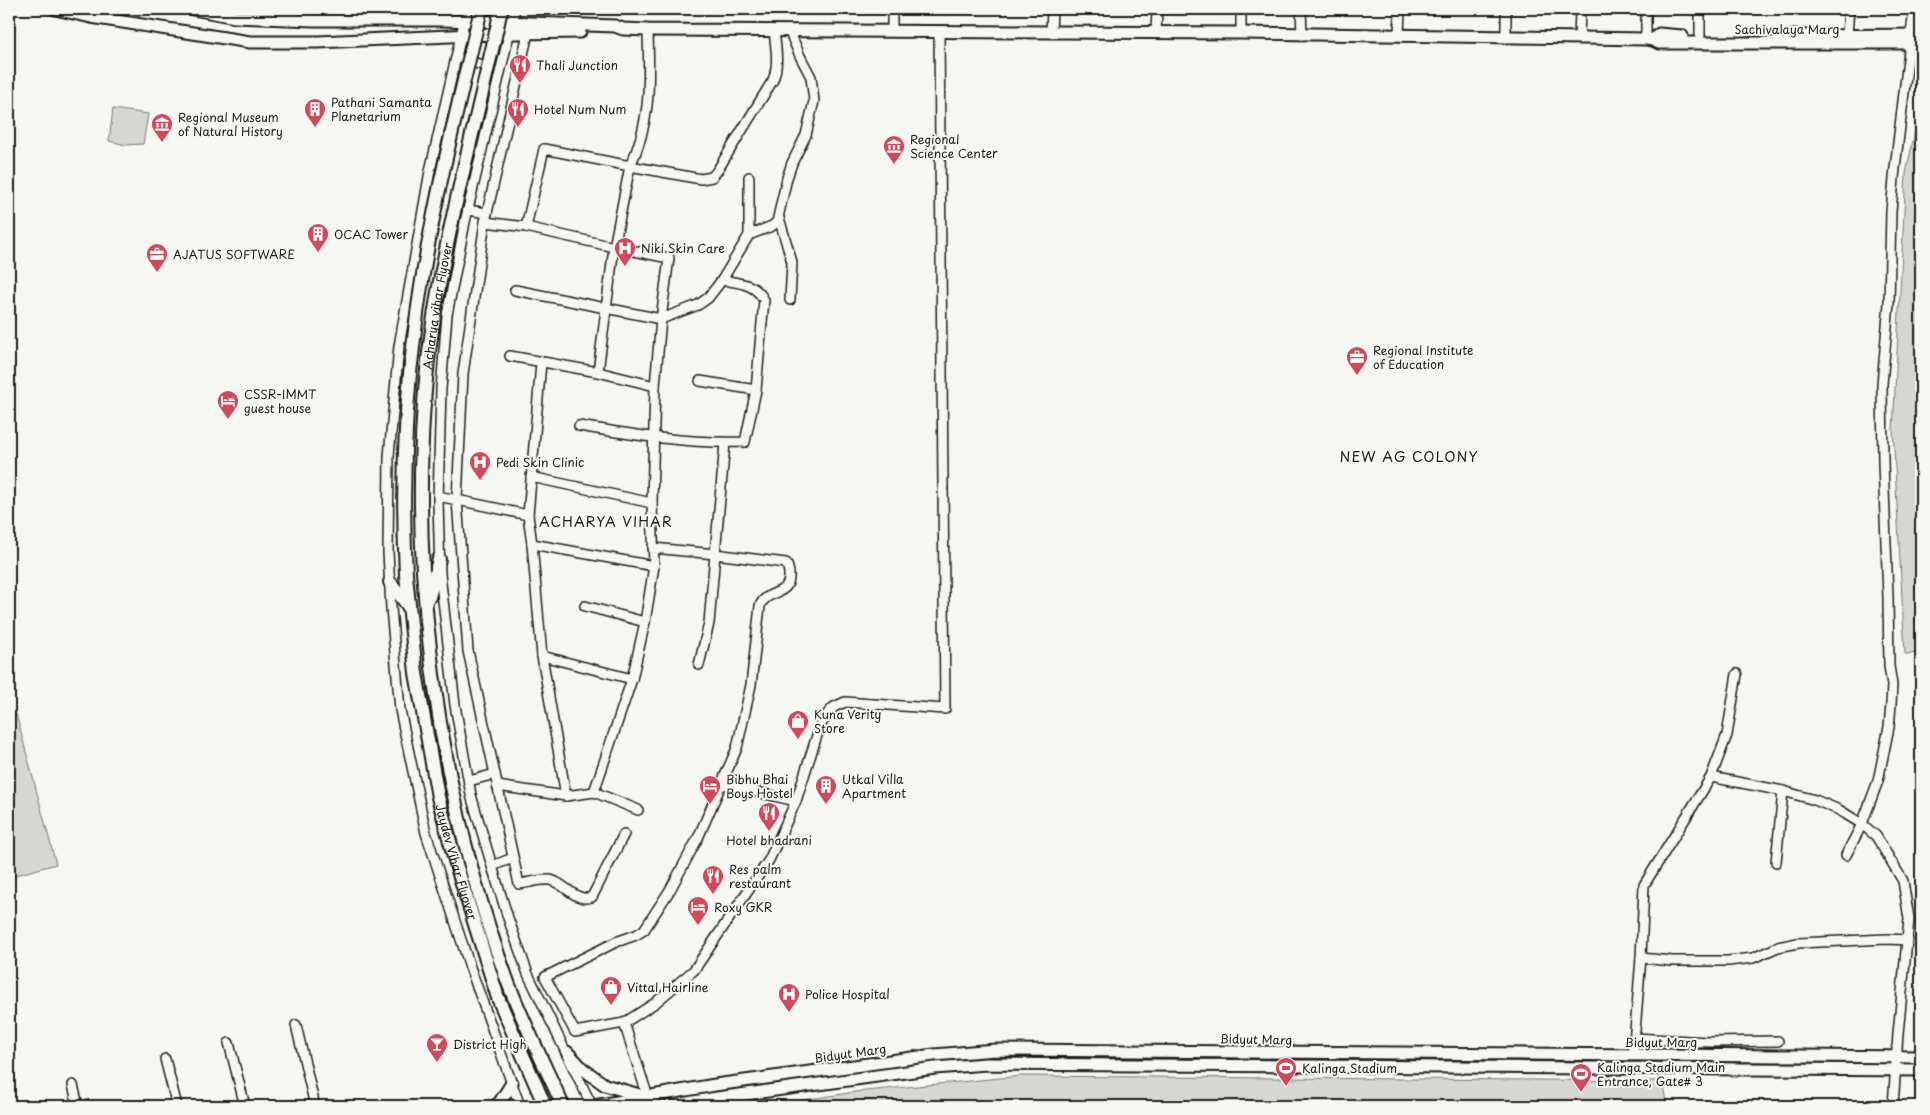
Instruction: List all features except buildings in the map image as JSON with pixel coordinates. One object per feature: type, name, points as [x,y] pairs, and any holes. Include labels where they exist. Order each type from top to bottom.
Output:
[{"type":"highway","name":"Acharya vihar Flyover","points":[[409,607],[406,575],[404,465],[409,376],[431,231],[481,9]]},
{"type":"highway","name":"Acharya vihar Flyover","points":[[426,608],[420,467],[426,378],[431,337],[453,216],[501,9]]},
{"type":"highway","points":[[426,608],[439,559]]},
{"type":"highway","points":[[390,582],[409,607]]},
{"type":"highway","name":"Jaydev Vihar Flyover","points":[[409,607],[416,673],[438,797],[456,864],[498,998],[545,1106]]},
{"type":"highway","name":"Jaydev Vihar Flyover","points":[[426,608],[431,665],[453,793],[475,879],[510,985],[563,1106]]},
{"type":"main road","points":[[55,9],[250,42],[318,42],[461,36],[510,27]]},
{"type":"main road","name":"Sachivalaya Marg","points":[[193,9],[235,16],[314,20],[464,20],[510,27],[614,26],[623,29],[648,30],[1399,35],[1649,40],[1659,43],[1916,39]]},
{"type":"main road","name":"Sachivalaya Marg","points":[[510,27],[528,33],[616,32],[623,29]]},
{"type":"main road","name":"Sachivalaya Marg","points":[[1649,40],[1659,34],[1700,36],[1847,35],[1916,39]]},
{"type":"main road","name":"Bidyut Marg","points":[[593,1106],[715,1085],[934,1055],[995,1050],[1921,1057]]},
{"type":"main road","points":[[566,1052],[582,1069],[605,1085],[648,1097]]},
{"type":"main road","name":"Bidyut Marg","points":[[670,1106],[925,1069],[986,1064],[1921,1070]]},
{"type":"main road","points":[[495,1106],[500,1102],[512,1083]]},
{"type":"street","points":[[467,9],[430,171],[400,346],[389,451],[390,582],[400,710],[426,833],[520,1106]]},
{"type":"street","points":[[515,9],[468,210],[448,315],[441,389],[438,496],[439,559],[455,705],[469,781],[492,866],[528,974],[593,1106]]},
{"type":"street","points":[[892,9],[892,31]]},
{"type":"street","points":[[1051,33],[1052,9]]},
{"type":"street","points":[[1156,9],[1156,34]]},
{"type":"street","points":[[1241,9],[1241,33]]},
{"type":"street","points":[[1301,9],[1302,35]]},
{"type":"street","points":[[1399,35],[1400,9]]},
{"type":"street","points":[[1506,9],[1506,38]]},
{"type":"street","points":[[1579,39],[1580,9]]},
{"type":"street","points":[[1646,9],[1649,40]]},
{"type":"street","points":[[1700,9],[1700,36]]},
{"type":"street","points":[[1847,35],[1849,9]]},
{"type":"street","points":[[1846,855],[1862,824],[1878,781],[1891,705],[1892,685],[1889,666],[1882,384],[1889,303],[1891,211],[1902,106],[1916,39],[1914,9]]},
{"type":"street","points":[[598,372],[614,247],[630,166],[643,136],[649,70],[648,30]]},
{"type":"street","points":[[749,235],[772,226],[779,218],[787,178],[806,135],[814,101],[811,77],[789,30]]},
{"type":"street","points":[[526,227],[544,149],[702,179],[712,177],[773,80],[776,72],[777,55],[774,31]]},
{"type":"street","points":[[653,548],[782,562],[786,563],[788,567],[790,581],[786,588],[766,597],[760,606],[751,685],[737,748],[698,838],[670,890],[644,930],[636,936],[616,942],[545,977],[575,1032],[624,1023],[655,1004],[694,970],[769,860],[796,801],[820,726],[828,712],[845,702],[945,709],[939,32]]},
{"type":"street","points":[[528,33],[486,218],[463,374],[457,500],[468,651],[519,884],[549,880],[556,882],[580,898],[587,899],[592,897],[596,893],[624,834]]},
{"type":"street","points":[[456,58],[466,59],[492,68],[498,82]]},
{"type":"street","points":[[516,290],[661,319],[698,305],[708,298],[722,280],[749,235],[749,177]]},
{"type":"street","points":[[468,210],[486,218],[669,258],[655,386],[652,503],[654,566],[645,622],[632,679],[594,792]]},
{"type":"street","points":[[779,218],[792,262],[790,300]]},
{"type":"street","points":[[579,426],[654,438],[745,442],[756,390],[764,300],[756,288],[722,280]]},
{"type":"street","points":[[510,356],[598,372],[655,386]]},
{"type":"street","points":[[541,363],[528,515],[542,656],[566,796]]},
{"type":"street","points":[[700,381],[756,390]]},
{"type":"street","points":[[699,665],[709,623],[725,442]]},
{"type":"street","points":[[531,477],[652,503]]},
{"type":"street","points":[[438,496],[528,515]]},
{"type":"street","points":[[532,544],[654,566]]},
{"type":"street","points":[[585,606],[645,622]]},
{"type":"street","points":[[542,656],[632,679]]},
{"type":"street","points":[[1633,1055],[1641,958],[1644,886],[1712,777],[1727,735],[1737,674]]},
{"type":"street","points":[[469,781],[495,774]]},
{"type":"street","points":[[1712,777],[1783,790],[1815,800],[1862,824],[1876,836],[1903,881],[1909,919],[1893,1106]]},
{"type":"street","points":[[722,784],[796,801]]},
{"type":"street","points":[[497,786],[566,796],[594,792],[638,810]]},
{"type":"street","points":[[1776,862],[1783,790]]},
{"type":"street","points":[[492,866],[513,858]]},
{"type":"street","points":[[1641,958],[1672,962],[1736,961],[1753,958],[1778,947],[1798,943],[1887,939],[1908,940]]},
{"type":"street","points":[[624,1023],[648,1097]]},
{"type":"street","points":[[296,1025],[315,1106]]},
{"type":"street","points":[[1634,1038],[1709,1042],[1778,1041]]},
{"type":"street","points":[[228,1042],[245,1106]]},
{"type":"street","points":[[165,1059],[177,1106]]},
{"type":"street","points":[[74,1085],[78,1106]]},
{"type":"shaded area","points":[[1921,102],[1921,653],[1905,654],[1893,430],[1906,173]]},
{"type":"shaded area","points":[[113,109],[148,114],[143,144],[126,145],[109,141]]},
{"type":"shaded area","points":[[16,714],[56,864],[9,877],[9,716]]},
{"type":"shaded area","name":"Kalinga Stadium","points":[[1021,1076],[1662,1081],[1667,1106],[766,1106],[855,1092]]},
{"type":"place","name":"Thali Junction","points":[[520,84]]},
{"type":"place","name":"Pathani Samanta Planetarium","points":[[315,128]]},
{"type":"place","name":"Hotel Num Num","points":[[518,128]]},
{"type":"place","name":"Regional Museum of Natural History","points":[[162,143]]},
{"type":"place","name":"Regional Science Center","points":[[894,165]]},
{"type":"place","name":"OCAC Tower","points":[[318,253]]},
{"type":"place","name":"Niki Skin Care","points":[[625,267]]},
{"type":"place","name":"AJATUS SOFTWARE","points":[[157,273]]},
{"type":"place","name":"Regional Institute of Education","points":[[1357,376]]},
{"type":"place","name":"CSSR-IMMT guest house","points":[[228,420]]},
{"type":"place","name":"Pedi Skin Clinic","points":[[480,481]]},
{"type":"place","name":"Kuna Verity Store","points":[[798,740]]},
{"type":"place","name":"Bibhu Bhai Boys Hostel","points":[[710,805]]},
{"type":"place","name":"Utkal Villa Apartment","points":[[826,805]]},
{"type":"place","name":"Hotel bhadrani","points":[[769,832]]},
{"type":"place","name":"Res palm restaurant","points":[[713,895]]},
{"type":"place","name":"Roxy GKR","points":[[698,926]]},
{"type":"place","name":"Vittal Hairline","points":[[611,1006]]},
{"type":"place","name":"Police Hospital","points":[[789,1013]]},
{"type":"place","name":"District High","points":[[437,1063]]},
{"type":"place","name":"Kalinga Stadium","points":[[1286,1087]]},
{"type":"place","name":"Kalinga Stadium Main Entrance, Gate# 3","points":[[1581,1093]]},
{"type":"district","name":"NEW AG COLONY","points":[[1409,456]]},
{"type":"district","name":"ACHARYA VIHAR","points":[[606,521]]}]
